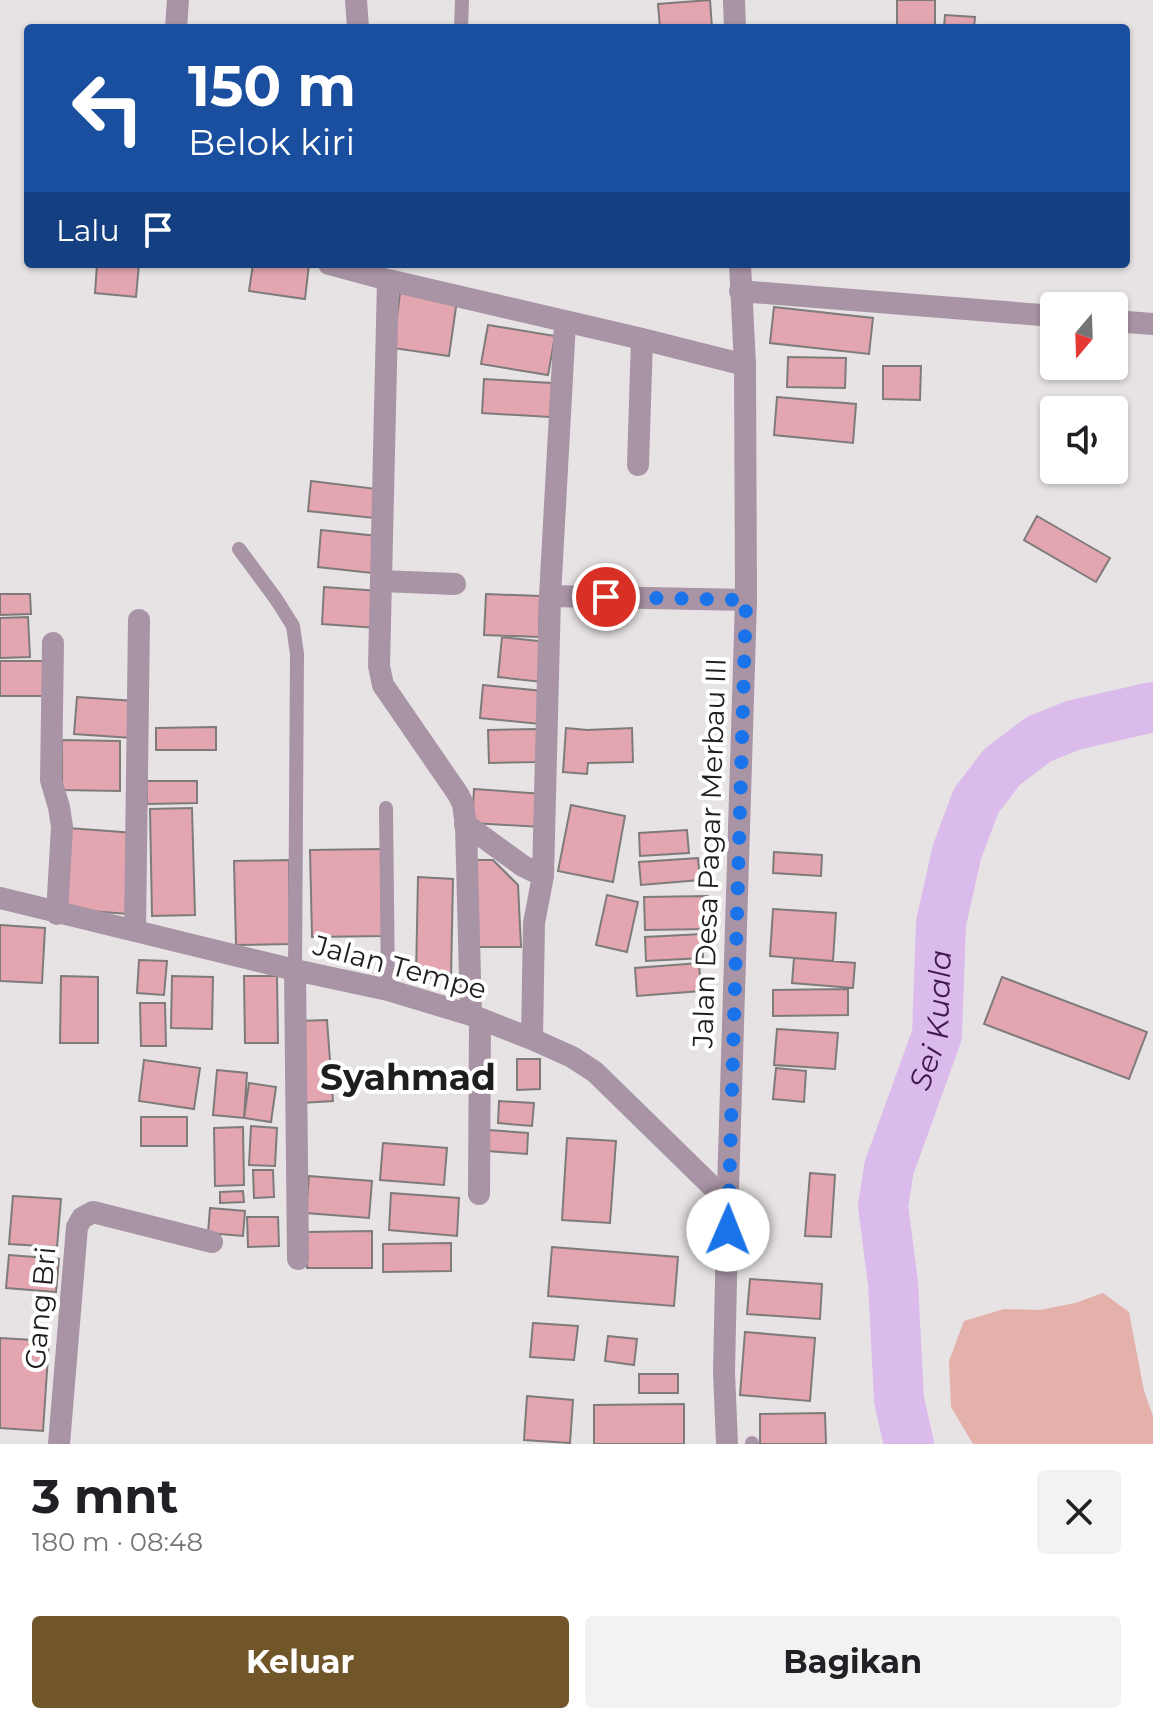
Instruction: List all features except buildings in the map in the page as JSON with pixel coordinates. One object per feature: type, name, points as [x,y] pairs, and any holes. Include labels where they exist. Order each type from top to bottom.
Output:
[{"type":"street","points":[[176,24],[178,0]]},
{"type":"street","points":[[356,0],[358,24]]},
{"type":"street","points":[[734,0],[735,24]]},
{"type":"street","points":[[344,268],[745,365]]},
{"type":"street","name":"Jalan Desa Pagar Merbau III","points":[[727,1444],[724,1372],[746,600],[745,365],[740,268]]},
{"type":"street","points":[[388,280],[379,666],[383,685],[463,804],[476,1017],[479,1194]]},
{"type":"street","points":[[740,291],[1040,315]]},
{"type":"street","points":[[1128,322],[1153,324]]},
{"type":"street","points":[[532,1039],[534,923],[542,885],[550,596],[565,323]]},
{"type":"street","points":[[638,465],[642,339]]},
{"type":"street","points":[[381,581],[455,584]]},
{"type":"street","points":[[550,596],[746,600]]},
{"type":"street","points":[[135,930],[139,620]]},
{"type":"street","points":[[53,643],[51,780],[62,827],[57,914]]},
{"type":"street","points":[[466,825],[523,866],[542,885]]},
{"type":"street","name":"Jalan Tempe","points":[[0,898],[57,914],[388,990],[476,1017],[532,1039],[572,1057],[595,1072],[728,1195]]},
{"type":"street","points":[[295,970],[298,1259]]},
{"type":"street","name":"Gang Bri","points":[[59,1444],[77,1227],[82,1218],[93,1212],[212,1242]]},
{"type":"lane","points":[[461,24],[462,0]]},
{"type":"lane","points":[[239,549],[293,626],[297,654],[295,970]]},
{"type":"lane","points":[[386,808],[388,990]]},
{"type":"shaded area","points":[[1103,1293],[1129,1312],[1144,1391],[1153,1416],[1153,1444],[973,1444],[951,1407],[949,1361],[964,1321],[1004,1309],[1040,1310],[1075,1303]]},
{"type":"waterway","name":"Sei Kuala","points":[[909,1444],[899,1400],[893,1283],[883,1206],[889,1168],[937,1035],[941,923],[957,852],[976,801],[1002,767],[1039,739],[1074,725],[1153,707]]},
{"type":"district","name":"Syahmad","points":[[408,1077]]},
{"type":"route","points":[[606,597],[746,600],[728,1230]]}]
